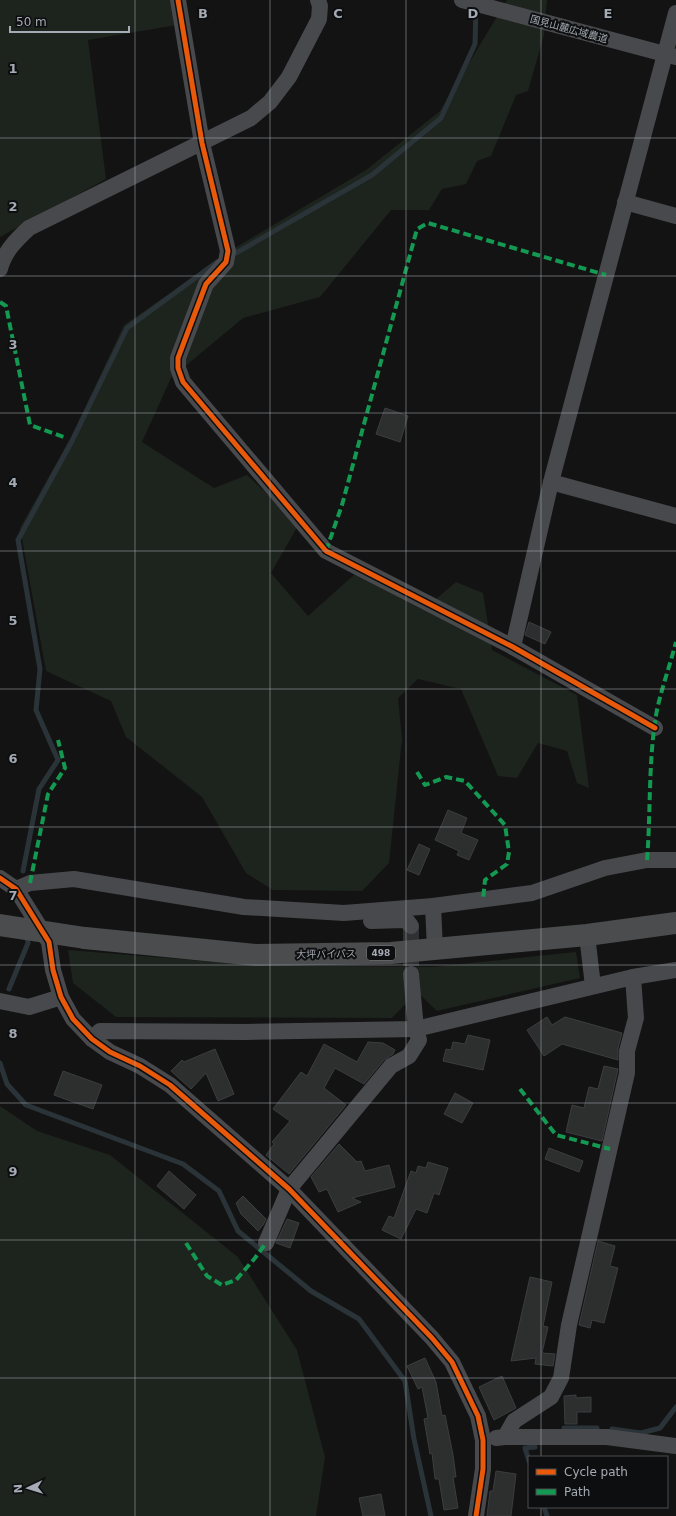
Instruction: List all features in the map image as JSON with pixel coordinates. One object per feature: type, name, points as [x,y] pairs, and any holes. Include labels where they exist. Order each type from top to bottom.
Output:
[{"type":"highway","name":"大坪バイパス","points":[[0,925],[85,938],[256,955],[391,953],[435,950],[587,935],[676,923]]},
{"type":"street","points":[[178,0],[202,143],[228,252],[226,262],[206,284],[178,358],[178,368],[183,382],[326,551],[513,647],[655,728]]},
{"type":"street","points":[[0,269],[2,262],[13,242],[29,228],[251,118],[270,102],[289,77],[319,19],[320,6],[318,0]]},
{"type":"street","name":"国見山麓広域農道","points":[[462,0],[670,56]]},
{"type":"street","points":[[513,647],[551,482],[625,202],[670,56],[676,13]]},
{"type":"street","points":[[625,202],[676,216]]},
{"type":"street","points":[[551,482],[676,516]]},
{"type":"street","points":[[16,889],[30,883],[74,879],[244,907],[344,913],[433,906],[532,892],[605,868],[647,860],[676,860]]},
{"type":"street","points":[[0,878],[16,889],[50,942],[53,970],[61,997],[73,1019],[92,1039],[110,1052],[140,1066],[170,1085],[289,1189],[432,1338],[452,1362],[478,1416],[483,1440],[483,1469],[476,1516]]},
{"type":"street","points":[[433,906],[435,950]]},
{"type":"street","points":[[344,913],[351,921],[404,920],[411,926]]},
{"type":"street","points":[[587,935],[593,986]]},
{"type":"street","points":[[92,1039],[100,1031],[246,1032],[416,1029],[593,986],[633,977],[676,970]]},
{"type":"street","points":[[266,1243],[289,1189],[390,1066],[409,1056],[419,1040],[416,1029],[411,974]]},
{"type":"street","points":[[505,1437],[514,1421],[552,1397],[561,1378],[570,1325],[627,1073],[627,1051],[636,1018],[633,977]]},
{"type":"street","points":[[0,1001],[29,1007],[61,997]]},
{"type":"street","points":[[483,1440],[505,1437],[607,1437],[676,1446]]},
{"type":"shaded area","points":[[0,0],[181,0],[183,24],[88,40],[106,179],[0,237]]},
{"type":"shaded area","points":[[507,0],[547,0],[544,35],[528,91],[516,95],[491,156],[477,161],[466,184],[442,189],[429,210],[391,210],[320,297],[243,318],[171,378],[142,442],[214,488],[247,475],[299,524],[271,573],[308,616],[355,574],[423,610],[456,582],[483,593],[492,650],[577,695],[589,788],[577,783],[567,751],[538,743],[517,778],[498,776],[461,689],[418,679],[398,698],[402,739],[389,863],[362,891],[273,890],[246,873],[202,797],[126,737],[111,701],[46,671],[20,528],[71,437],[124,325],[238,246],[366,170],[440,111]]},
{"type":"shaded area","points":[[68,950],[253,965],[432,967],[576,952],[580,978],[437,1011],[417,992],[392,1018],[116,1017],[73,983]]},
{"type":"shaded area","points":[[0,1106],[37,1131],[110,1155],[238,1257],[297,1350],[325,1457],[316,1516],[0,1516]]},
{"type":"building","points":[[385,408],[408,416],[400,442],[376,434]]},
{"type":"building","points":[[529,622],[551,632],[545,644],[525,635]]},
{"type":"building","points":[[448,810],[467,818],[461,833],[478,840],[469,860],[457,855],[459,851],[435,840]]},
{"type":"building","points":[[419,844],[430,849],[419,875],[407,870]]},
{"type":"building","points":[[547,1017],[552,1025],[565,1017],[622,1033],[618,1048],[618,1060],[562,1044],[544,1056],[527,1030]]},
{"type":"building","points":[[468,1035],[490,1040],[483,1070],[443,1061],[446,1049],[451,1050],[453,1042],[465,1044]]},
{"type":"building","points":[[368,1042],[383,1043],[395,1050],[393,1054],[384,1060],[364,1084],[335,1068],[324,1088],[346,1105],[289,1174],[266,1155],[274,1144],[272,1142],[290,1121],[273,1109],[301,1072],[307,1076],[324,1044],[357,1062]]},
{"type":"building","points":[[215,1049],[234,1094],[218,1101],[206,1073],[191,1089],[171,1071],[182,1060],[184,1062]]},
{"type":"building","points":[[604,1066],[618,1069],[602,1141],[566,1132],[572,1105],[584,1108],[589,1087],[598,1089]]},
{"type":"building","points":[[63,1071],[102,1085],[93,1109],[54,1095]]},
{"type":"building","points":[[455,1093],[473,1103],[462,1123],[444,1114]]},
{"type":"building","points":[[339,1144],[357,1162],[361,1161],[365,1171],[389,1165],[395,1187],[352,1198],[361,1202],[338,1212],[327,1189],[319,1192],[311,1177]]},
{"type":"building","points":[[549,1148],[583,1161],[579,1172],[545,1159]]},
{"type":"building","points":[[428,1162],[448,1168],[439,1195],[434,1193],[427,1213],[416,1209],[401,1239],[382,1230],[389,1216],[394,1218],[411,1171],[416,1173],[418,1166],[426,1168]]},
{"type":"building","points":[[169,1171],[196,1195],[184,1209],[157,1186]]},
{"type":"building","points":[[243,1196],[266,1219],[258,1231],[241,1214],[236,1203]]},
{"type":"building","points":[[287,1219],[299,1223],[290,1248],[276,1243]]},
{"type":"building","points":[[598,1241],[615,1246],[610,1266],[618,1268],[604,1323],[592,1320],[590,1328],[579,1325]]},
{"type":"building","points":[[530,1277],[552,1282],[543,1326],[548,1327],[542,1353],[555,1354],[553,1366],[535,1364],[536,1358],[511,1361]]},
{"type":"building","points":[[425,1358],[436,1382],[442,1416],[445,1415],[453,1455],[456,1477],[453,1477],[458,1508],[444,1510],[439,1479],[435,1479],[432,1453],[430,1454],[424,1419],[428,1418],[422,1387],[418,1389],[407,1366]]},
{"type":"building","points":[[502,1376],[516,1408],[494,1420],[479,1387]]},
{"type":"building","points":[[576,1395],[576,1398],[591,1397],[591,1412],[577,1412],[577,1424],[565,1424],[564,1396]]},
{"type":"building","points":[[496,1471],[516,1474],[511,1516],[487,1516],[490,1491],[493,1491]]},
{"type":"building","points":[[381,1494],[385,1516],[363,1516],[359,1498]]},
{"type":"waterway","points":[[236,253],[372,175],[441,118],[475,44],[476,7]]},
{"type":"waterway","points":[[23,871],[39,789],[58,760],[36,710],[40,669],[18,540],[72,441],[127,328],[217,262]]},
{"type":"waterway","points":[[9,989],[28,943],[27,935]]},
{"type":"waterway","points":[[0,1063],[7,1084],[26,1105],[183,1164],[219,1191],[238,1231],[311,1291],[359,1319],[405,1381],[414,1439],[431,1516]]},
{"type":"waterway","points":[[612,1429],[641,1433],[660,1428],[676,1407]]},
{"type":"waterway","points":[[564,1428],[597,1428]]},
{"type":"waterway","points":[[528,1458],[525,1448],[535,1447]]},
{"type":"waterway","points":[[544,1508],[547,1516]]},
{"type":"tunnel","points":[[411,926],[411,974]]},
{"type":"marked path","points":[[326,551],[342,505],[417,229],[428,223],[606,275]]},
{"type":"marked path","points":[[0,302],[6,306],[30,425],[64,437]]},
{"type":"marked path","points":[[647,860],[654,728],[659,701],[676,642]]},
{"type":"marked path","points":[[30,883],[48,794],[65,768],[58,740]]},
{"type":"marked path","points":[[417,772],[425,785],[446,777],[465,781],[505,825],[509,852],[507,864],[485,880],[483,900]]},
{"type":"marked path","points":[[520,1089],[556,1135],[610,1149]]},
{"type":"marked path","points":[[186,1243],[207,1276],[222,1285],[236,1280],[266,1243]]},
{"type":"cycle path","points":[[178,0],[202,143],[228,251],[226,262],[206,284],[178,358],[178,368],[183,382],[326,551],[513,647],[655,728]]},
{"type":"cycle path","points":[[0,878],[16,889],[49,942],[53,970],[61,997],[73,1019],[92,1039],[110,1052],[140,1066],[170,1085],[289,1189],[432,1338],[452,1362],[478,1416],[483,1440],[483,1469],[476,1516]]}]
